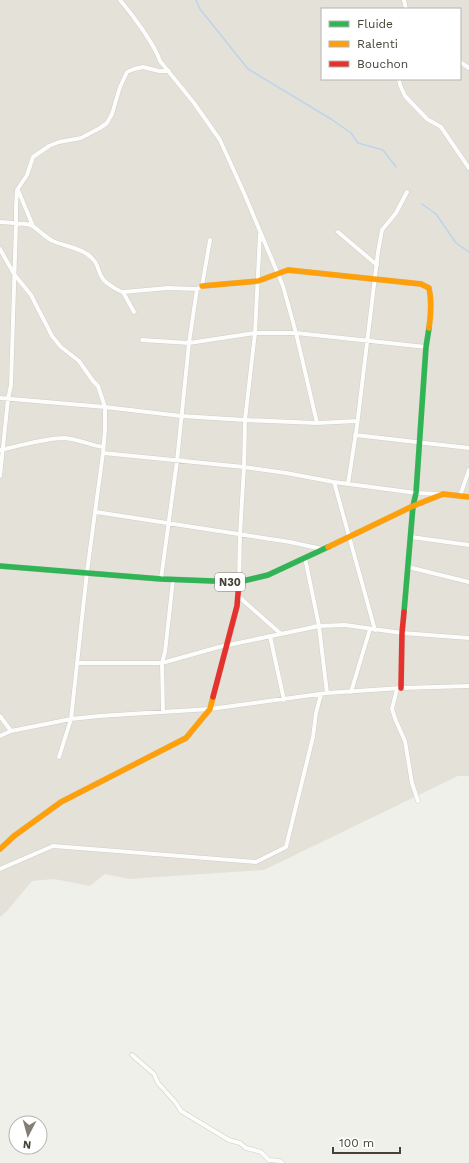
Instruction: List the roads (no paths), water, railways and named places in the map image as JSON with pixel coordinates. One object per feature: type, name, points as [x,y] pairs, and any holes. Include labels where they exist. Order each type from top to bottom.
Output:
[{"type":"street","points":[[120,0],[158,53],[160,61],[220,140],[278,272],[296,333],[317,423]]},
{"type":"street","points":[[0,476],[1,450],[11,385],[17,190],[27,175],[33,157],[49,146],[59,142],[81,138],[107,123],[112,114],[120,87],[127,72],[134,68],[143,67],[159,71],[169,71]]},
{"type":"street","points":[[398,80],[405,96],[427,119],[441,127],[469,168]]},
{"type":"street","points":[[17,190],[33,226],[41,234],[52,241],[80,250],[87,254],[96,262],[103,280],[117,290],[123,292],[258,281],[278,272],[288,270],[421,284],[429,288],[431,295],[429,333],[426,347],[416,492],[413,506],[402,633],[399,688],[392,709],[404,741],[412,783],[418,801]]},
{"type":"street","points":[[348,484],[356,435],[382,230],[396,213],[407,192]]},
{"type":"street","points":[[0,222],[33,226]]},
{"type":"street","points":[[0,849],[14,836],[61,802],[186,738],[210,709],[237,606],[245,420],[255,333],[260,232]]},
{"type":"street","points":[[338,232],[377,265]]},
{"type":"street","points":[[162,579],[177,461],[189,343],[199,287],[210,240]]},
{"type":"street","points":[[0,249],[14,274],[31,295],[52,336],[61,347],[79,361],[98,386],[105,407],[103,453],[87,572],[71,719],[59,757]]},
{"type":"street","points":[[123,292],[134,312]]},
{"type":"street","points":[[142,340],[189,343],[255,333],[296,333],[426,347]]},
{"type":"street","points":[[0,398],[105,407],[181,416],[317,423],[357,421]]},
{"type":"street","points":[[356,435],[469,448]]},
{"type":"street","points":[[1,450],[64,438],[103,447]]},
{"type":"street","points":[[103,453],[244,467],[348,484],[443,494]]},
{"type":"street","points":[[460,496],[469,470]]},
{"type":"street","points":[[334,482],[350,537],[373,629],[351,692]]},
{"type":"street","name":"N30","points":[[0,566],[173,580],[238,582],[268,575],[324,550],[413,506],[443,494],[469,497]]},
{"type":"street","points":[[96,512],[290,542],[324,550]]},
{"type":"street","points":[[411,537],[469,545]]},
{"type":"street","points":[[305,558],[319,626],[327,693]]},
{"type":"street","points":[[408,567],[469,582]]},
{"type":"street","points":[[163,712],[162,663],[165,652],[173,580]]},
{"type":"street","points":[[238,596],[281,634]]},
{"type":"street","points":[[78,663],[162,663],[227,645],[319,626],[345,625],[402,633],[469,638]]},
{"type":"street","points":[[270,636],[284,700]]},
{"type":"street","points":[[0,736],[11,731],[71,719],[210,709],[327,693],[399,688],[469,686]]},
{"type":"street","points":[[0,869],[54,846],[256,862],[286,847],[313,737],[316,713],[321,694]]},
{"type":"street","points":[[0,716],[11,731]]},
{"type":"street","points":[[132,1055],[154,1074],[158,1083],[181,1110],[229,1140],[240,1143],[246,1148],[261,1152],[269,1160],[282,1163]]},
{"type":"waterway","points":[[196,0],[200,9],[248,69],[331,119],[351,133],[358,143],[383,150],[396,167]]},
{"type":"waterway","points":[[422,204],[436,214],[456,243],[469,252]]}]
